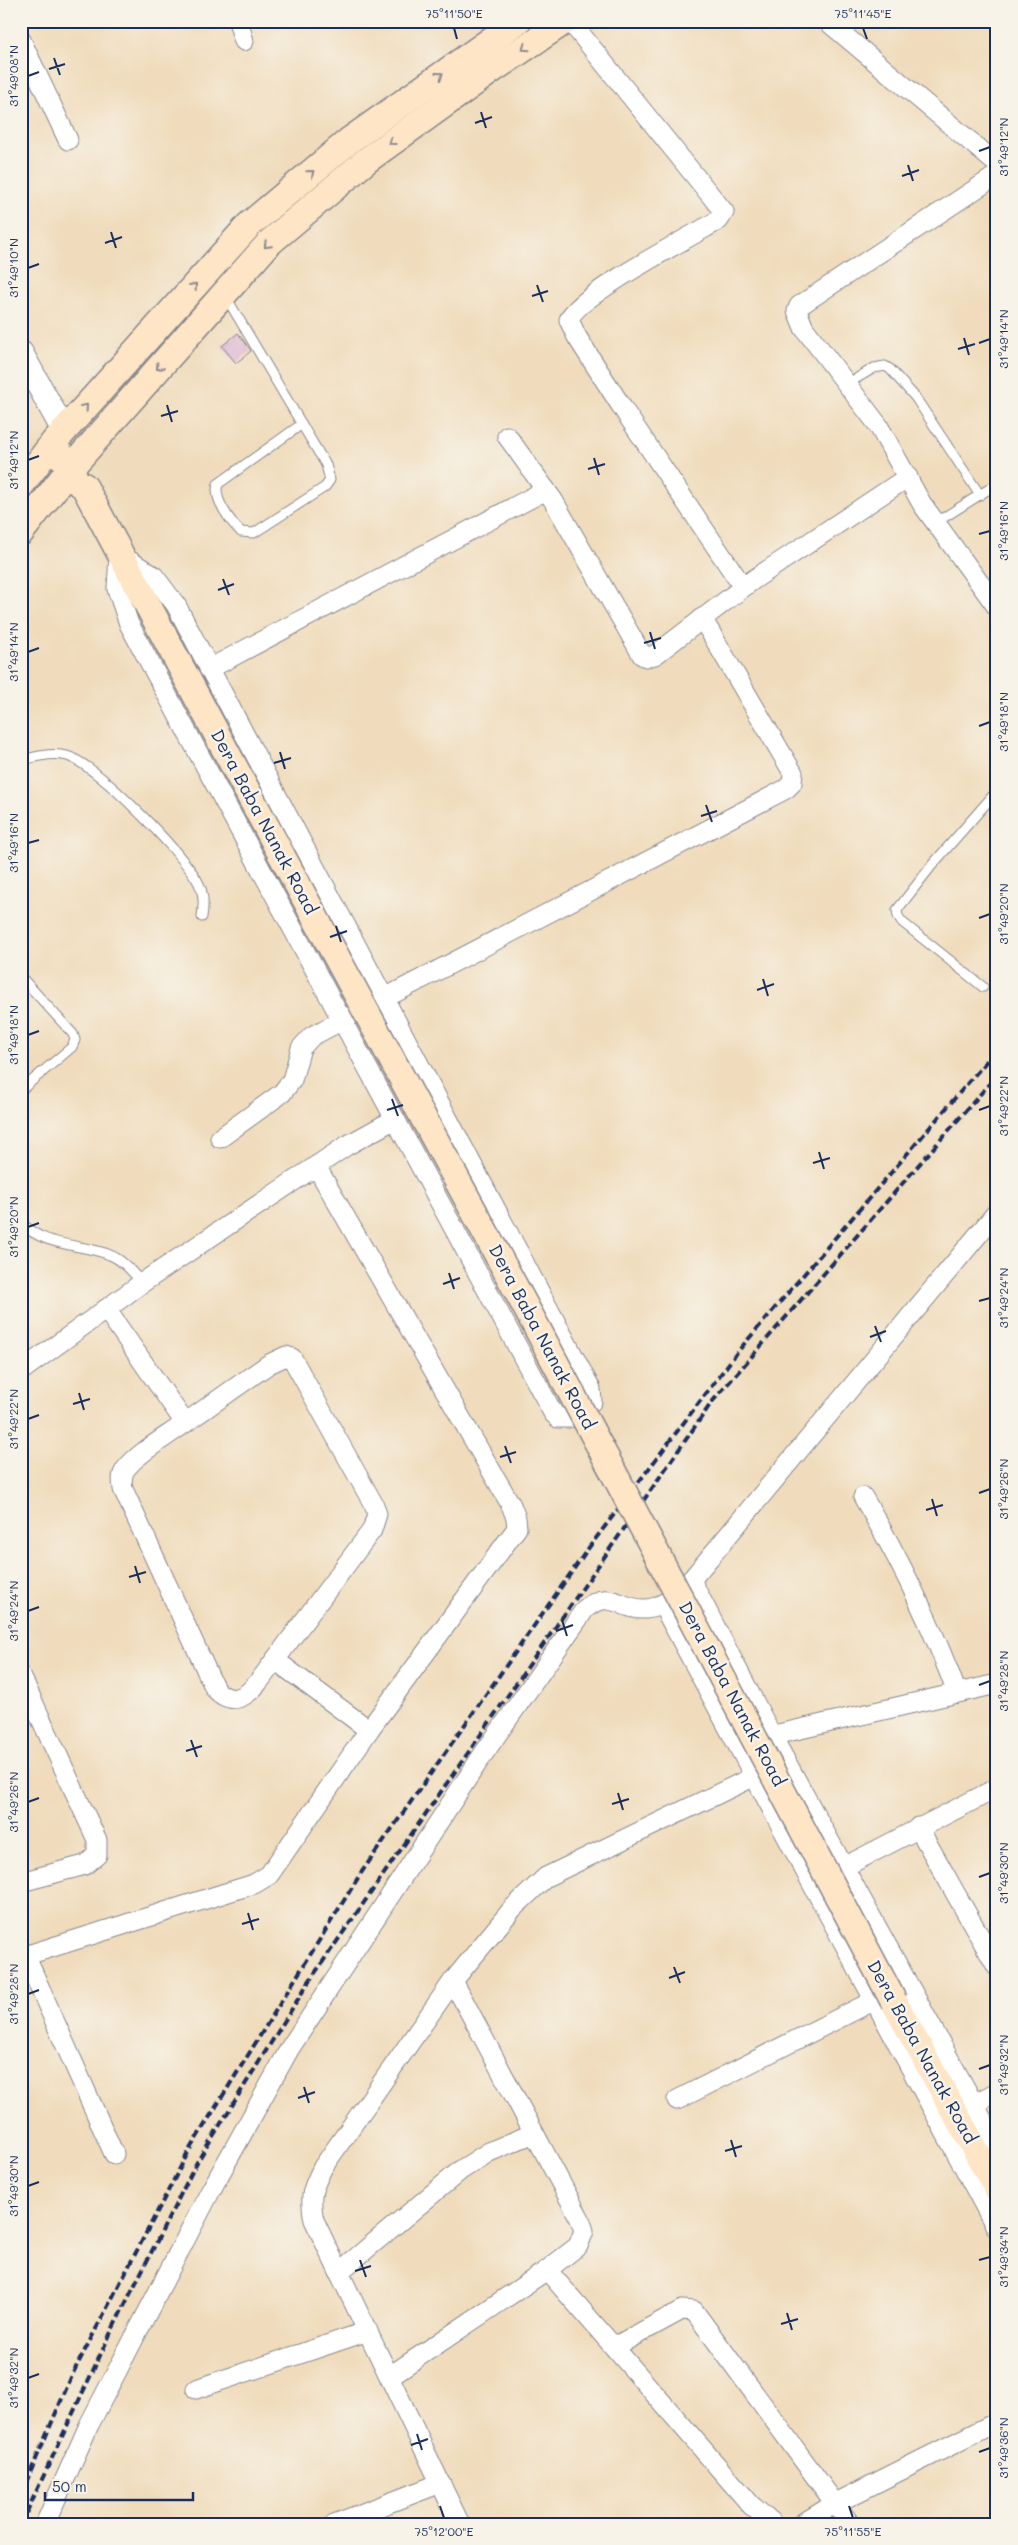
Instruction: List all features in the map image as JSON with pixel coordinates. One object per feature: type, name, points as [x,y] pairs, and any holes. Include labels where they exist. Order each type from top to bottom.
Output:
[{"type":"main road","points":[[21,485],[59,436],[250,224],[350,140],[518,21]]},
{"type":"main road","points":[[21,532],[77,472],[224,292],[269,243],[367,160],[492,70],[566,21]]},
{"type":"main road","name":"Dera Baba Nanak Road","points":[[59,436],[118,554],[537,1328],[890,1993],[997,2189]]},
{"type":"street","points":[[238,21],[244,41]]},
{"type":"street","points":[[570,21],[724,212],[719,220],[620,277],[578,307],[571,314],[569,320],[577,337],[625,412],[744,586]]},
{"type":"street","points":[[827,21],[997,164]]},
{"type":"street","points":[[21,40],[68,140]]},
{"type":"street","points":[[997,175],[799,306],[797,311],[804,328],[878,424],[935,523],[997,607]]},
{"type":"street","points":[[21,353],[59,436]]},
{"type":"street","points":[[21,382],[59,436]]},
{"type":"street","points":[[507,436],[546,490],[587,556],[642,655],[646,657],[655,654],[744,586],[908,477]]},
{"type":"street","points":[[209,669],[546,490]]},
{"type":"street","points":[[118,554],[142,567],[164,587],[591,1389],[592,1401],[570,1418],[558,1418],[553,1412],[129,624],[117,590],[118,554]]},
{"type":"street","points":[[220,1138],[282,1093],[292,1080],[301,1048],[312,1036],[786,790],[792,783],[793,773],[702,618]]},
{"type":"street","points":[[21,1371],[142,1283],[346,1146],[395,1119]]},
{"type":"street","points":[[114,2154],[24,1957],[262,1880],[276,1868],[370,1730],[517,1528],[516,1518],[511,1505],[316,1166]]},
{"type":"street","points":[[45,2524],[89,2425],[212,2190],[290,2048],[482,1756],[589,1605],[594,1601],[606,1598],[635,1608],[646,1609],[662,1604],[681,1592],[997,1212]]},
{"type":"street","points":[[106,1309],[185,1423]]},
{"type":"street","points":[[286,1356],[292,1358],[377,1514],[372,1530],[275,1660],[251,1690],[242,1697],[232,1700],[223,1697],[215,1689],[123,1489],[121,1480],[125,1470],[185,1423],[269,1364],[286,1356]]},
{"type":"street","points":[[863,1497],[911,1581],[934,1632],[957,1693]]},
{"type":"street","points":[[691,1580],[772,1736],[997,2146]]},
{"type":"street","points":[[662,1604],[997,2228]]},
{"type":"street","points":[[275,1660],[370,1730]]},
{"type":"street","points":[[21,1676],[97,1840],[98,1847],[97,1854],[85,1864],[21,1882]]},
{"type":"street","points":[[738,1744],[997,1684]]},
{"type":"street","points":[[460,2524],[314,2220],[310,2199],[315,2184],[323,2167],[453,1981],[513,1908],[546,1878],[755,1776]]},
{"type":"street","points":[[844,1867],[918,1827],[997,1788]]},
{"type":"street","points":[[918,1827],[997,1967]]},
{"type":"street","points":[[390,2376],[547,2270],[578,2246],[584,2231],[580,2219],[453,1981]]},
{"type":"street","points":[[677,2100],[875,2000]]},
{"type":"street","points":[[974,2104],[997,2092]]},
{"type":"street","points":[[340,2272],[461,2170],[489,2152],[534,2133]]},
{"type":"street","points":[[547,2270],[751,2504],[773,2524]]},
{"type":"street","points":[[614,2347],[682,2310],[694,2310],[850,2524]]},
{"type":"street","points":[[196,2389],[368,2331]]},
{"type":"street","points":[[802,2524],[836,2503],[997,2422]]},
{"type":"street","points":[[334,2524],[441,2483]]},
{"type":"lane","points":[[224,292],[302,424],[326,465],[330,480],[325,486],[254,533],[241,532],[219,499],[216,491],[218,484],[302,424]]},
{"type":"lane","points":[[847,384],[874,368],[885,366],[890,369],[915,397],[980,495]]},
{"type":"lane","points":[[935,523],[997,484]]},
{"type":"lane","points":[[21,760],[52,754],[69,757],[102,778],[173,847],[198,880],[204,903],[202,917]]},
{"type":"lane","points":[[983,987],[902,922],[897,910],[933,864],[997,791]]},
{"type":"lane","points":[[21,977],[73,1034],[74,1040],[72,1047],[21,1090]]},
{"type":"lane","points":[[21,1222],[38,1237],[112,1255],[128,1267],[142,1283]]},
{"type":"building","points":[[238,333],[251,351],[236,363],[222,346]]},
{"type":"railway","points":[[21,2494],[73,2373],[191,2147],[361,1873],[587,1550],[739,1350],[997,1049]]},
{"type":"railway","points":[[21,2524],[112,2330],[197,2162],[308,1983],[712,1402],[997,1075]]}]
